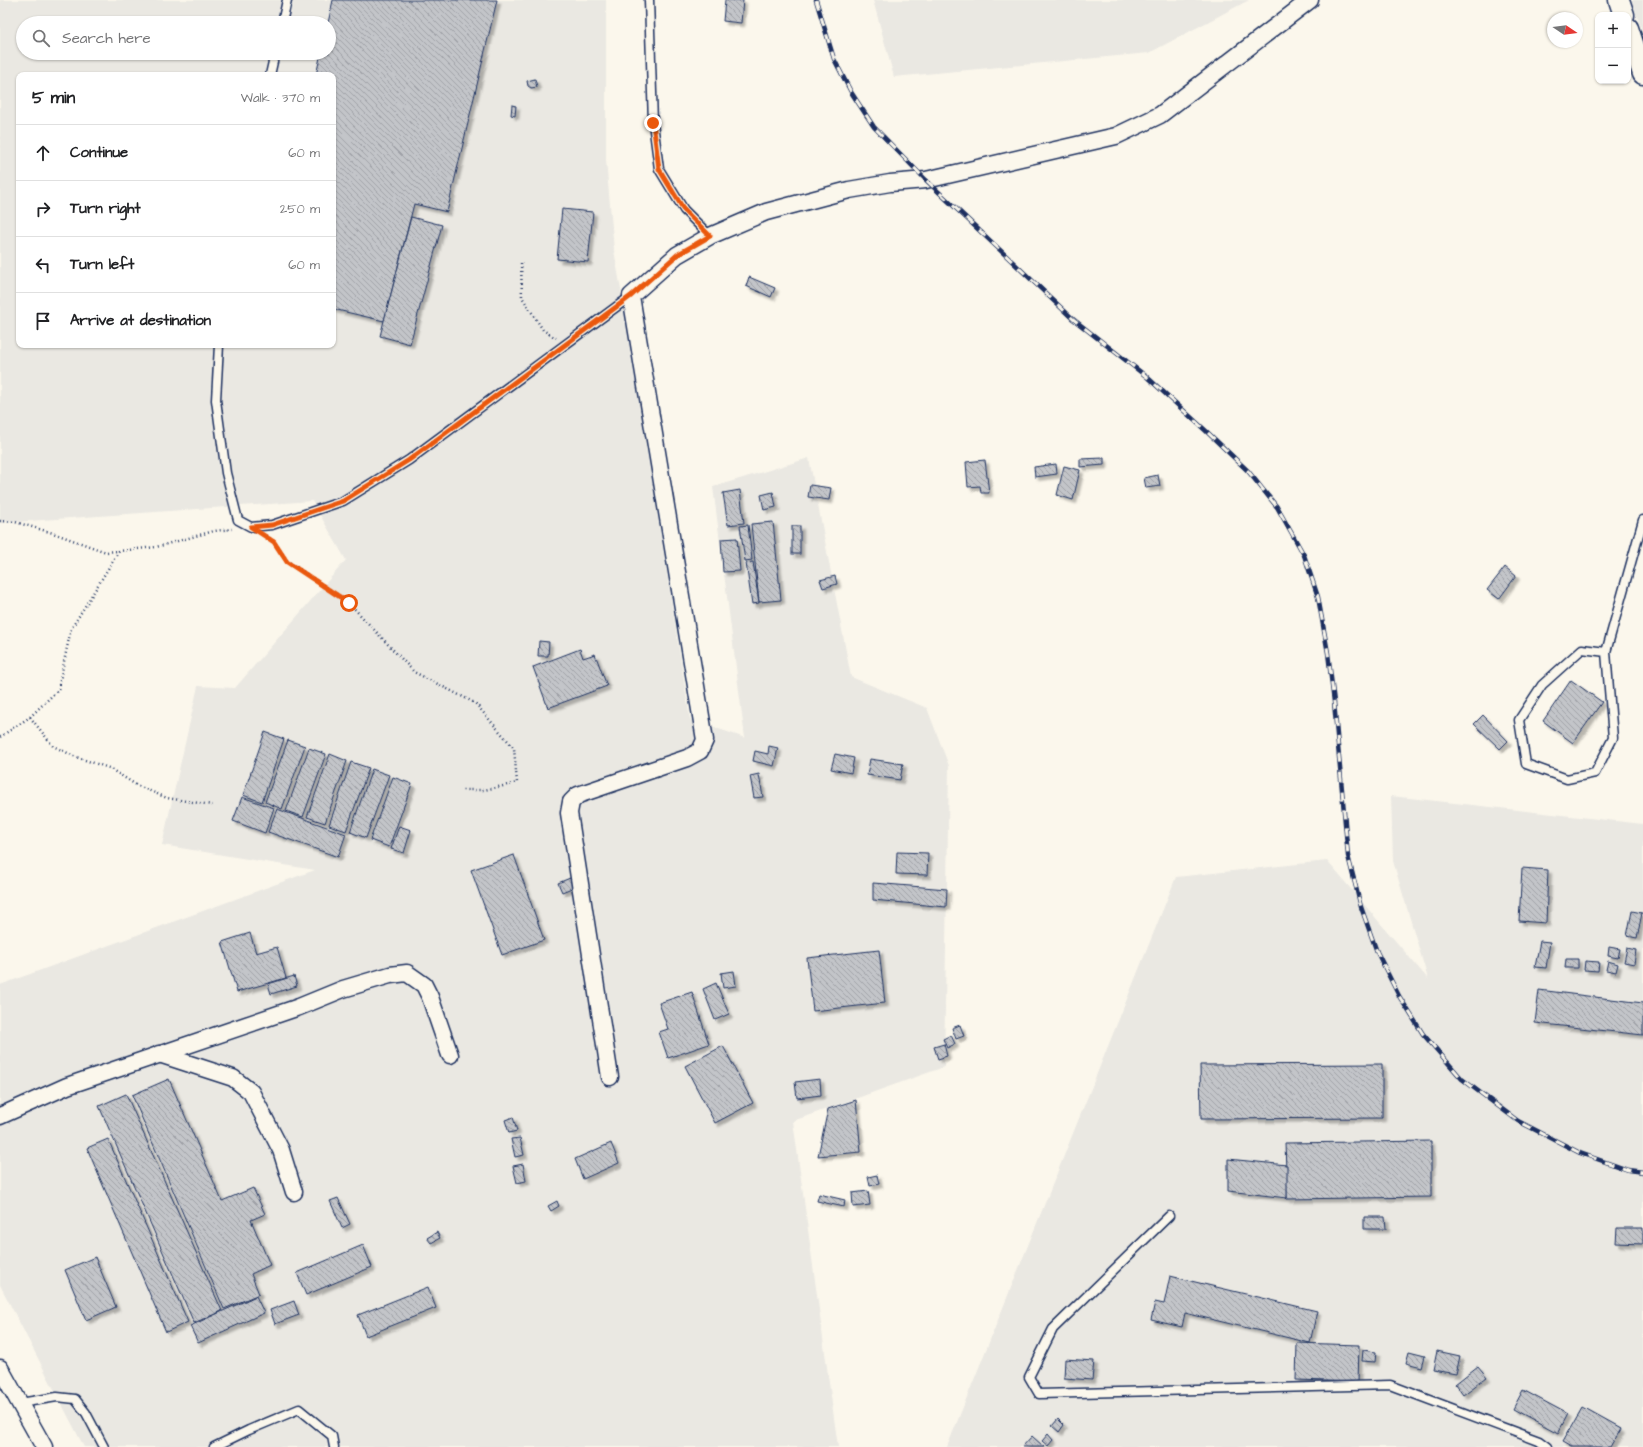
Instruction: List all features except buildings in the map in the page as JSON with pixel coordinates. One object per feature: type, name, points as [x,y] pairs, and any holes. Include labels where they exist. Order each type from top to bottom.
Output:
[{"type":"street","points":[[610,1077],[569,813],[571,802],[578,795],[686,758],[700,751],[705,740],[631,296],[677,255],[710,236],[766,212],[849,190],[890,183],[926,180],[1116,136],[1160,115],[1310,0]]},
{"type":"street","points":[[1619,0],[1623,12]]},
{"type":"street","points":[[1631,37],[1643,74]]},
{"type":"street","points":[[0,1116],[67,1086],[299,1007],[343,989],[390,975],[407,973],[424,985],[430,997],[450,1055]]},
{"type":"street","points":[[159,1054],[233,1078],[251,1092],[281,1150],[294,1192]]},
{"type":"street","points":[[0,1368],[44,1447]]},
{"type":"lane","points":[[284,16],[287,0]]},
{"type":"lane","points":[[649,0],[653,123],[659,169],[684,210],[710,236]]},
{"type":"lane","points":[[271,72],[273,60]]},
{"type":"lane","points":[[219,348],[216,400],[226,473],[238,520],[251,527],[272,525],[343,501],[409,460],[631,296]]},
{"type":"lane","points":[[1606,652],[1582,649],[1542,685],[1519,720],[1526,764],[1567,779],[1596,773],[1613,738],[1606,652],[1643,520]]},
{"type":"lane","points":[[1169,1216],[1053,1329],[1029,1377],[1039,1394],[1390,1385],[1539,1440],[1547,1447]]},
{"type":"lane","points":[[20,1403],[57,1397],[74,1399],[86,1412],[104,1447]]},
{"type":"lane","points":[[214,1447],[249,1430],[299,1409],[332,1436],[334,1447]]},
{"type":"path","points":[[521,263],[522,297],[543,330],[565,344]]},
{"type":"path","points":[[0,521],[15,522],[53,533],[106,552],[156,547],[214,531],[251,527],[274,542],[287,562],[349,603],[414,672],[475,703],[514,748],[517,783],[484,790],[462,790]]},
{"type":"path","points":[[0,737],[30,717],[58,690],[71,629],[119,551]]},
{"type":"path","points":[[30,717],[54,746],[76,757],[109,768],[138,786],[167,798],[212,805]]},
{"type":"shaded area","points":[[0,0],[606,0],[606,160],[614,250],[639,392],[690,719],[745,738],[713,487],[809,458],[851,677],[927,708],[949,766],[944,1067],[793,1121],[838,1447],[84,1447],[0,1285],[0,985],[315,870],[162,845],[198,686],[235,688],[346,560],[312,501],[0,523]]},
{"type":"shaded area","points":[[873,0],[1249,0],[1149,53],[894,77]]},
{"type":"shaded area","points":[[1631,0],[1643,0],[1643,33]]},
{"type":"shaded area","points":[[1391,796],[1643,824],[1643,1447],[947,1447],[1176,877],[1327,861],[1428,979],[1393,861]]},
{"type":"railway","points":[[816,0],[834,59],[851,92],[874,127],[926,180],[1073,319],[1147,377],[1205,430],[1248,471],[1277,507],[1304,555],[1318,597],[1328,653],[1334,702],[1348,856],[1361,907],[1377,952],[1399,996],[1423,1034],[1462,1079],[1518,1121],[1580,1153],[1628,1170],[1643,1172]]},
{"type":"route","points":[[349,603],[287,562],[274,542],[251,527],[272,525],[343,501],[409,460],[631,296],[677,255],[710,236],[684,210],[659,169],[653,123]]}]
